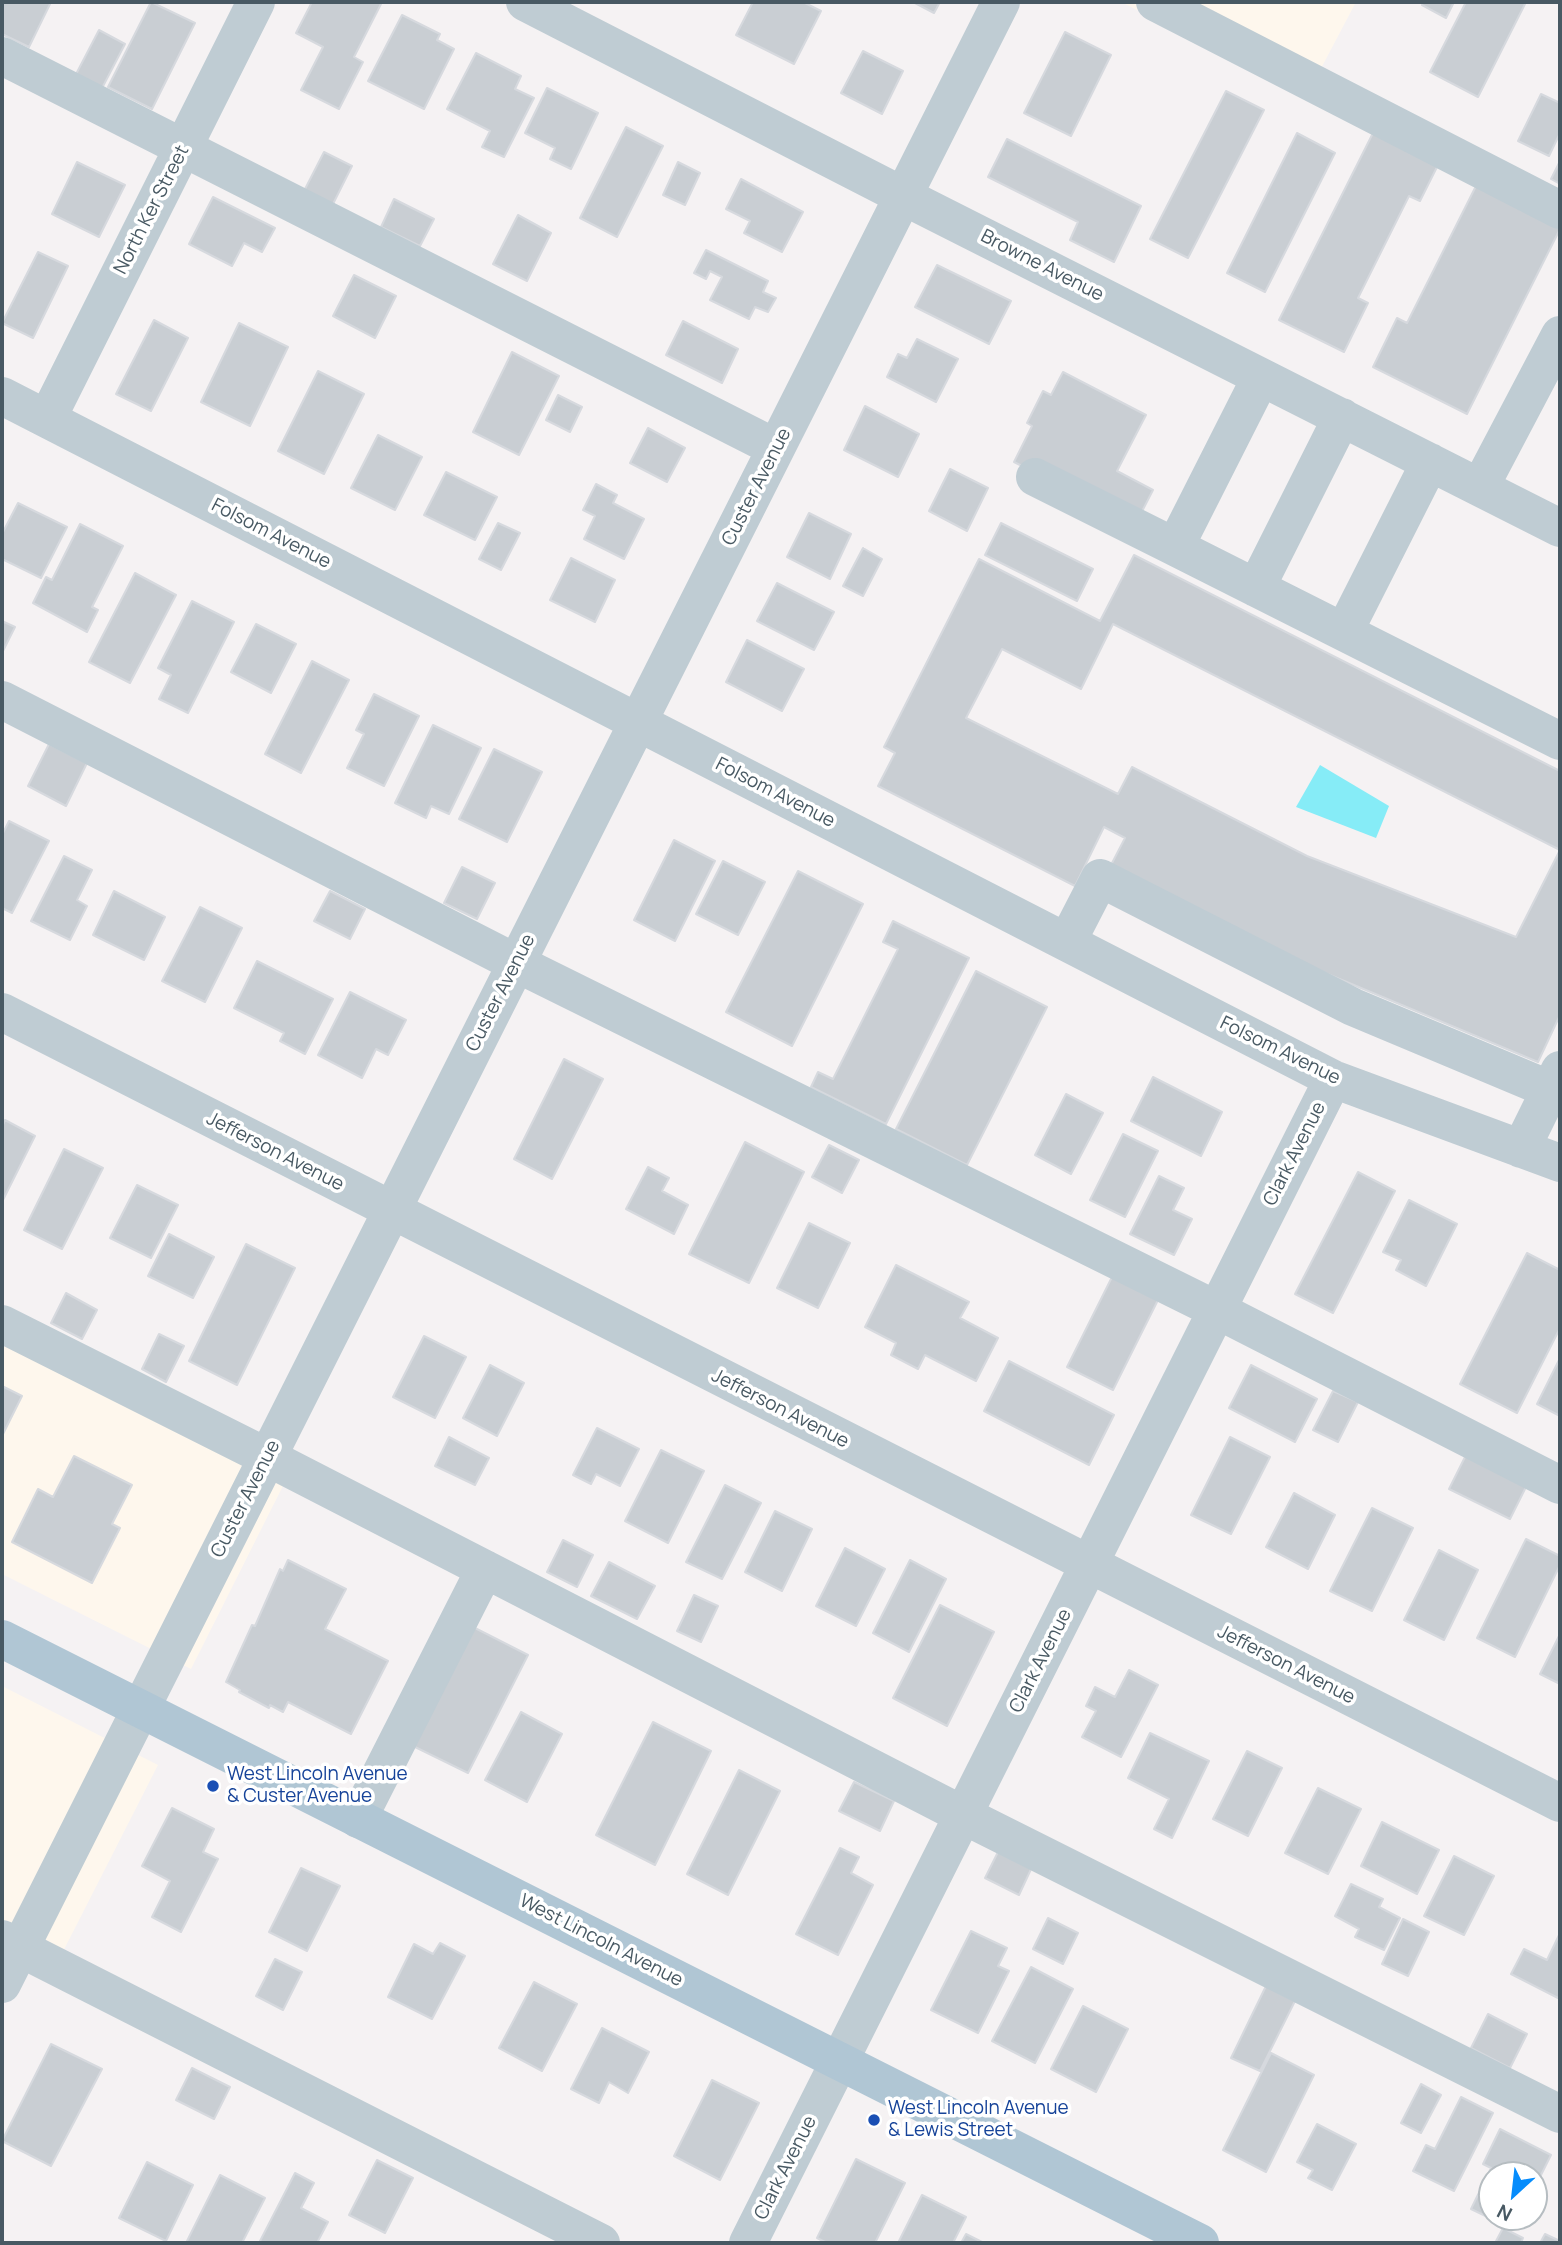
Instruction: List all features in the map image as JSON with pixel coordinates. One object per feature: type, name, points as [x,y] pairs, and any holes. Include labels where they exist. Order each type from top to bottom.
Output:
[{"type":"main road","name":"West Lincoln Avenue","points":[[2,1639],[1200,2243]]},
{"type":"street","name":"North Ker Street","points":[[47,419],[256,2]]},
{"type":"street","name":"Browne Avenue","points":[[525,2],[1560,528]]},
{"type":"street","name":"Custer Avenue","points":[[2,1984],[11,1944],[140,1710],[1001,2]]},
{"type":"street","points":[[1155,2],[1560,209]]},
{"type":"street","points":[[2,56],[776,448]]},
{"type":"street","points":[[1480,487],[1560,335]]},
{"type":"street","points":[[1175,547],[1261,377]]},
{"type":"street","name":"Folsom Avenue","points":[[2,396],[1333,1079],[1560,1163]]},
{"type":"street","points":[[1256,588],[1342,417]]},
{"type":"street","points":[[1344,632],[1430,462]]},
{"type":"street","points":[[1035,477],[1560,741]]},
{"type":"street","points":[[2,700],[516,963],[1217,1310],[1560,1485]]},
{"type":"street","points":[[1067,942],[1100,878],[1353,1007],[1555,1080],[1521,1149]]},
{"type":"street","name":"Jefferson Avenue","points":[[2,1012],[1560,1803]]},
{"type":"street","name":"Clark Avenue","points":[[748,2243],[1333,1079]]},
{"type":"street","points":[[2,1324],[267,1457],[963,1815],[1560,2114]]},
{"type":"street","points":[[358,1819],[485,1569]]},
{"type":"street","points":[[11,1944],[601,2243]]},
{"type":"shaded area","points":[[1121,2],[1356,2],[1307,95]]},
{"type":"shaded area","points":[[2,1310],[297,1458],[191,1669],[2,1574]]},
{"type":"shaded area","points":[[2,1686],[158,1765],[47,1983],[2,1959]]},
{"type":"water","points":[[1320,765],[1389,806],[1376,838],[1296,807]]},
{"type":"building","points":[[3,2],[51,2],[29,47],[2,34]]},
{"type":"building","points":[[151,2],[195,23],[152,109],[108,87]]},
{"type":"building","points":[[312,2],[382,2],[354,57],[363,62],[339,109],[301,90],[323,47],[296,33]]},
{"type":"building","points":[[753,2],[803,2],[821,11],[794,64],[736,35]]},
{"type":"building","points":[[913,2],[940,2],[934,13]]},
{"type":"building","points":[[1423,2],[1454,2],[1446,18],[1422,5]]},
{"type":"building","points":[[1466,2],[1526,2],[1478,97],[1430,72]]},
{"type":"building","points":[[402,15],[440,34],[437,40],[454,49],[424,109],[368,81]]},
{"type":"building","points":[[99,30],[125,44],[100,92],[74,78]]},
{"type":"building","points":[[1065,32],[1111,55],[1071,136],[1024,113]]},
{"type":"building","points":[[863,51],[903,71],[882,114],[841,93]]},
{"type":"building","points":[[476,53],[521,76],[515,89],[534,98],[504,157],[482,147],[490,131],[447,109]]},
{"type":"building","points":[[547,88],[598,113],[571,169],[550,159],[555,148],[525,133]]},
{"type":"building","points":[[1226,91],[1264,110],[1188,258],[1150,239]]},
{"type":"building","points":[[1541,94],[1560,103],[1560,133],[1549,156],[1518,141]]},
{"type":"building","points":[[626,127],[663,146],[617,237],[580,218]]},
{"type":"building","points":[[1376,127],[1441,159],[1420,201],[1409,196],[1358,298],[1368,303],[1344,352],[1279,320]]},
{"type":"building","points":[[1297,133],[1335,153],[1265,292],[1227,273]]},
{"type":"building","points":[[1007,139],[1141,206],[1114,262],[1070,240],[1078,222],[988,177]]},
{"type":"building","points":[[324,152],[352,166],[332,206],[304,191]]},
{"type":"building","points":[[1560,161],[1560,184],[1551,179]]},
{"type":"building","points":[[77,162],[125,185],[99,237],[52,214]]},
{"type":"building","points":[[678,162],[700,173],[685,205],[663,195]]},
{"type":"building","points":[[741,179],[803,212],[782,252],[744,233],[750,221],[726,209]]},
{"type":"building","points":[[1479,180],[1560,229],[1467,414],[1373,367],[1397,318],[1407,323]]},
{"type":"building","points":[[213,197],[275,228],[262,252],[244,243],[232,266],[189,244]]},
{"type":"building","points":[[394,199],[434,219],[420,246],[381,227]]},
{"type":"building","points":[[518,215],[551,233],[527,281],[493,264]]},
{"type":"building","points":[[706,250],[768,281],[763,292],[776,298],[768,312],[755,307],[749,319],[710,300],[722,277],[710,271],[706,279],[694,273]]},
{"type":"building","points":[[38,252],[68,266],[33,338],[2,323]]},
{"type":"building","points":[[937,265],[1011,301],[989,344],[915,307]]},
{"type":"building","points":[[354,275],[396,296],[375,338],[333,316]]},
{"type":"building","points":[[154,320],[188,338],[151,411],[116,394]]},
{"type":"building","points":[[683,321],[738,349],[722,383],[666,355]]},
{"type":"building","points":[[239,323],[288,347],[250,426],[201,402]]},
{"type":"building","points":[[917,339],[958,359],[936,402],[887,377],[898,354],[907,358]]},
{"type":"building","points":[[512,352],[559,376],[519,455],[473,432]]},
{"type":"building","points":[[318,371],[364,394],[324,474],[278,451]]},
{"type":"building","points":[[1063,372],[1146,415],[1117,471],[1153,490],[1136,523],[1014,462],[1032,426],[1027,423],[1043,391],[1051,395]]},
{"type":"building","points":[[558,395],[582,407],[570,432],[546,420]]},
{"type":"building","points":[[865,406],[919,434],[898,477],[844,450]]},
{"type":"building","points":[[648,428],[685,448],[667,482],[630,463]]},
{"type":"building","points":[[378,435],[422,457],[395,510],[351,488]]},
{"type":"building","points":[[950,469],[988,488],[967,531],[929,511]]},
{"type":"building","points":[[446,472],[497,497],[475,540],[424,515]]},
{"type":"building","points":[[596,484],[617,495],[613,503],[644,519],[624,559],[584,539],[595,516],[583,510]]},
{"type":"building","points":[[18,503],[67,527],[41,578],[2,559],[2,534]]},
{"type":"building","points":[[809,513],[851,534],[830,579],[787,557]]},
{"type":"building","points":[[498,523],[520,533],[501,570],[479,559]]},
{"type":"building","points":[[1001,523],[1093,569],[1077,601],[985,555]]},
{"type":"building","points":[[80,524],[123,546],[92,607],[98,610],[87,632],[33,603],[46,577],[52,580]]},
{"type":"building","points":[[863,548],[882,559],[863,596],[843,586]]},
{"type":"building","points":[[1134,555],[1560,771],[1560,850],[1560,1015],[1538,1062],[1263,947],[1111,865],[1125,838],[1104,827],[1075,886],[878,786],[895,753],[884,747],[979,559],[1100,621]],"holes":[[[1113,624],[1560,850],[1516,937],[1307,856],[1132,767],[1118,794],[966,718],[1002,649],[1081,689]]]},
{"type":"building","points":[[571,558],[615,580],[595,622],[550,600]]},
{"type":"building","points":[[135,573],[176,595],[130,683],[89,662]]},
{"type":"building","points":[[777,583],[834,612],[814,650],[757,621]]},
{"type":"building","points":[[192,601],[234,622],[188,713],[159,699],[171,675],[158,668]]},
{"type":"building","points":[[2,621],[15,627],[2,653]]},
{"type":"building","points":[[256,624],[296,644],[271,693],[231,672]]},
{"type":"building","points":[[747,640],[804,669],[782,711],[726,682]]},
{"type":"building","points":[[312,661],[349,680],[301,773],[265,754]]},
{"type":"building","points":[[374,694],[419,716],[384,786],[347,768],[364,734],[356,730]]},
{"type":"building","points":[[433,725],[481,748],[449,814],[431,806],[426,818],[395,803]]},
{"type":"building","points":[[49,744],[87,763],[66,806],[28,786]]},
{"type":"building","points":[[494,749],[542,772],[507,842],[459,819]]},
{"type":"building","points":[[9,821],[49,841],[12,913],[2,908],[2,835]]},
{"type":"building","points":[[674,840],[715,861],[675,941],[634,920]]},
{"type":"building","points":[[64,856],[92,870],[77,900],[87,906],[70,940],[31,921]]},
{"type":"building","points":[[723,861],[765,882],[738,935],[696,914]]},
{"type":"building","points":[[462,867],[495,883],[477,919],[444,903]]},
{"type":"building","points":[[798,871],[863,904],[792,1046],[726,1012]]},
{"type":"building","points":[[114,891],[165,917],[144,960],[93,935]]},
{"type":"building","points":[[330,891],[365,909],[350,939],[314,921]]},
{"type":"building","points":[[200,907],[242,928],[205,1002],[162,981]]},
{"type":"building","points":[[893,921],[969,958],[886,1124],[811,1087],[818,1072],[833,1079],[898,949],[883,942]]},
{"type":"building","points":[[257,961],[333,999],[305,1054],[280,1041],[284,1033],[234,1008]]},
{"type":"building","points":[[976,971],[1047,1007],[967,1165],[896,1129]]},
{"type":"building","points":[[350,992],[406,1020],[388,1055],[376,1049],[362,1078],[318,1055]]},
{"type":"building","points":[[564,1059],[603,1079],[552,1179],[514,1159]]},
{"type":"building","points":[[1153,1077],[1222,1112],[1201,1156],[1131,1121]]},
{"type":"building","points":[[1066,1094],[1103,1113],[1071,1174],[1035,1155]]},
{"type":"building","points":[[5,1120],[35,1136],[2,1202],[2,1127]]},
{"type":"building","points":[[1123,1134],[1158,1151],[1125,1217],[1090,1200]]},
{"type":"building","points":[[745,1142],[804,1172],[749,1283],[689,1254]]},
{"type":"building","points":[[829,1145],[859,1160],[842,1193],[812,1177]]},
{"type":"building","points":[[64,1149],[103,1168],[62,1249],[24,1230]]},
{"type":"building","points":[[648,1167],[669,1178],[662,1191],[688,1205],[674,1234],[626,1209]]},
{"type":"building","points":[[1358,1172],[1395,1191],[1333,1313],[1295,1294]]},
{"type":"building","points":[[1159,1176],[1184,1188],[1173,1210],[1192,1219],[1174,1255],[1130,1234]]},
{"type":"building","points":[[137,1185],[178,1205],[151,1258],[110,1238]]},
{"type":"building","points":[[1409,1200],[1457,1224],[1426,1286],[1396,1270],[1401,1260],[1383,1252]]},
{"type":"building","points":[[809,1223],[850,1243],[818,1308],[777,1288]]},
{"type":"building","points":[[169,1234],[214,1257],[193,1298],[148,1276]]},
{"type":"building","points":[[246,1244],[295,1268],[237,1385],[189,1361]]},
{"type":"building","points":[[1527,1253],[1560,1270],[1560,1328],[1517,1413],[1460,1384]]},
{"type":"building","points":[[896,1265],[969,1302],[960,1318],[998,1338],[976,1381],[925,1355],[918,1369],[891,1355],[896,1343],[865,1327]]},
{"type":"building","points":[[1112,1277],[1158,1300],[1113,1390],[1067,1367]]},
{"type":"building","points":[[66,1293],[97,1310],[82,1339],[51,1323]]},
{"type":"building","points":[[159,1334],[184,1346],[166,1382],[142,1369]]},
{"type":"building","points":[[424,1336],[466,1357],[435,1418],[393,1397]]},
{"type":"building","points":[[1560,1358],[1560,1416],[1537,1404]]},
{"type":"building","points":[[1009,1361],[1114,1415],[1089,1465],[984,1411]]},
{"type":"building","points":[[490,1365],[524,1383],[497,1436],[463,1418]]},
{"type":"building","points":[[1251,1365],[1317,1399],[1295,1442],[1229,1408]]},
{"type":"building","points":[[2,1386],[22,1396],[2,1436]]},
{"type":"building","points":[[1333,1391],[1358,1402],[1338,1442],[1313,1430]]},
{"type":"building","points":[[597,1428],[639,1449],[620,1486],[596,1474],[591,1484],[573,1475]]},
{"type":"building","points":[[449,1437],[489,1458],[475,1485],[435,1466]]},
{"type":"building","points":[[1230,1437],[1270,1457],[1231,1534],[1191,1515]]},
{"type":"building","points":[[661,1450],[704,1471],[668,1543],[625,1521]]},
{"type":"building","points":[[1467,1453],[1528,1483],[1510,1519],[1449,1489]]},
{"type":"building","points":[[74,1456],[132,1485],[112,1524],[120,1528],[92,1583],[12,1542],[38,1489],[53,1497]]},
{"type":"building","points":[[725,1485],[761,1503],[722,1579],[686,1562]]},
{"type":"building","points":[[1294,1493],[1335,1515],[1308,1569],[1266,1547]]},
{"type":"building","points":[[1372,1508],[1413,1528],[1372,1611],[1330,1591]]},
{"type":"building","points":[[775,1511],[812,1529],[782,1591],[745,1572]]},
{"type":"building","points":[[1526,1539],[1560,1556],[1560,1565],[1515,1657],[1477,1638]]},
{"type":"building","points":[[563,1540],[593,1555],[577,1587],[547,1572]]},
{"type":"building","points":[[845,1548],[885,1569],[856,1626],[816,1606]]},
{"type":"building","points":[[1439,1550],[1478,1570],[1444,1640],[1404,1620]]},
{"type":"building","points":[[288,1560],[346,1589],[325,1629],[388,1661],[351,1734],[288,1702],[283,1712],[270,1705],[269,1708],[226,1682],[280,1569],[283,1571]]},
{"type":"building","points":[[910,1560],[946,1579],[909,1652],[873,1633]]},
{"type":"building","points":[[609,1562],[655,1586],[637,1619],[591,1596]]},
{"type":"building","points":[[694,1595],[718,1606],[701,1642],[677,1631]]},
{"type":"building","points":[[940,1605],[994,1632],[947,1726],[893,1698]]},
{"type":"building","points":[[473,1627],[528,1655],[468,1773],[413,1746]]},
{"type":"building","points":[[1560,1634],[1560,1684],[1540,1674]]},
{"type":"building","points":[[1129,1670],[1158,1685],[1121,1757],[1082,1737],[1096,1711],[1086,1706],[1095,1687],[1115,1697]]},
{"type":"building","points":[[521,1712],[562,1734],[527,1802],[485,1780]]},
{"type":"building","points":[[653,1722],[711,1751],[655,1865],[596,1835]]},
{"type":"building","points":[[1150,1733],[1209,1761],[1172,1838],[1154,1829],[1169,1799],[1128,1778]]},
{"type":"building","points":[[1247,1751],[1282,1768],[1248,1836],[1213,1819]]},
{"type":"building","points":[[739,1770],[780,1791],[728,1895],[687,1874]]},
{"type":"building","points":[[854,1782],[894,1801],[880,1831],[839,1811]]},
{"type":"building","points":[[1318,1788],[1361,1809],[1328,1874],[1285,1853]]},
{"type":"building","points":[[172,1808],[214,1829],[203,1852],[218,1859],[181,1932],[152,1917],[170,1881],[142,1866]]},
{"type":"building","points":[[1382,1822],[1439,1850],[1417,1894],[1361,1866]]},
{"type":"building","points":[[840,1848],[859,1857],[851,1873],[873,1885],[838,1955],[796,1934]]},
{"type":"building","points":[[999,1850],[1032,1867],[1019,1895],[985,1878]]},
{"type":"building","points":[[1454,1856],[1494,1876],[1464,1935],[1424,1916]]},
{"type":"building","points":[[301,1868],[340,1886],[307,1951],[269,1932]]},
{"type":"building","points":[[1351,1884],[1383,1899],[1379,1907],[1400,1918],[1384,1950],[1355,1937],[1359,1929],[1335,1916]]},
{"type":"building","points":[[1048,1918],[1078,1933],[1063,1964],[1033,1949]]},
{"type":"building","points":[[1403,1919],[1429,1932],[1408,1976],[1382,1964]]},
{"type":"building","points":[[971,1931],[1007,1948],[998,1966],[1009,1971],[978,2033],[931,2010]]},
{"type":"building","points":[[1560,1933],[1560,1999],[1511,1974],[1524,1949],[1547,1960]]},
{"type":"building","points":[[440,1943],[465,1956],[432,2019],[388,1997],[414,1944],[433,1954]]},
{"type":"building","points":[[275,1959],[302,1972],[283,2010],[256,1996]]},
{"type":"building","points":[[1031,1967],[1073,1989],[1035,2063],[992,2041]]},
{"type":"building","points":[[534,1982],[577,2004],[542,2071],[499,2048]]},
{"type":"building","points":[[1266,1986],[1295,2001],[1260,2071],[1231,2058]]},
{"type":"building","points":[[1083,2006],[1128,2029],[1096,2092],[1051,2069]]},
{"type":"building","points":[[1488,2014],[1527,2034],[1510,2068],[1471,2048]]},
{"type":"building","points":[[602,2028],[649,2052],[628,2093],[609,2082],[599,2103],[571,2089]]},
{"type":"building","points":[[51,2044],[102,2069],[51,2166],[2,2141]]},
{"type":"building","points":[[1271,2053],[1314,2075],[1266,2172],[1223,2150]]},
{"type":"building","points":[[192,2068],[230,2087],[214,2119],[176,2100]]},
{"type":"building","points":[[712,2080],[759,2103],[720,2180],[674,2156]]},
{"type":"building","points":[[1421,2084],[1441,2095],[1421,2133],[1401,2123]]},
{"type":"building","points":[[1461,2097],[1493,2113],[1454,2191],[1413,2171],[1426,2145],[1435,2149]]},
{"type":"building","points":[[1317,2124],[1356,2144],[1332,2190],[1308,2178],[1313,2170],[1297,2162]]},
{"type":"building","points":[[1500,2129],[1551,2155],[1548,2161],[1484,2161]]},
{"type":"building","points":[[856,2159],[905,2183],[875,2243],[827,2243],[817,2238]]},
{"type":"building","points":[[377,2160],[413,2178],[385,2233],[349,2215]]},
{"type":"building","points":[[147,2162],[193,2185],[166,2241],[119,2218]]},
{"type":"building","points":[[295,2173],[314,2183],[301,2208],[328,2222],[317,2243],[259,2243]]},
{"type":"building","points":[[220,2175],[265,2198],[242,2243],[186,2243]]},
{"type":"building","points":[[922,2195],[966,2217],[953,2243],[898,2243]]},
{"type":"building","points":[[1478,2195],[1478,2212],[1471,2209]]},
{"type":"building","points":[[1501,2231],[1509,2231],[1523,2238],[1521,2243],[1495,2243]]},
{"type":"building","points":[[966,2234],[984,2243],[961,2243]]},
{"type":"building","points":[[1545,2234],[1560,2241],[1560,2243],[1540,2243]]},
{"type":"place","name":"West Lincoln Avenue & Custer Avenue","points":[[213,1786]]},
{"type":"place","name":"West Lincoln Avenue & Lewis Street","points":[[874,2120]]}]
